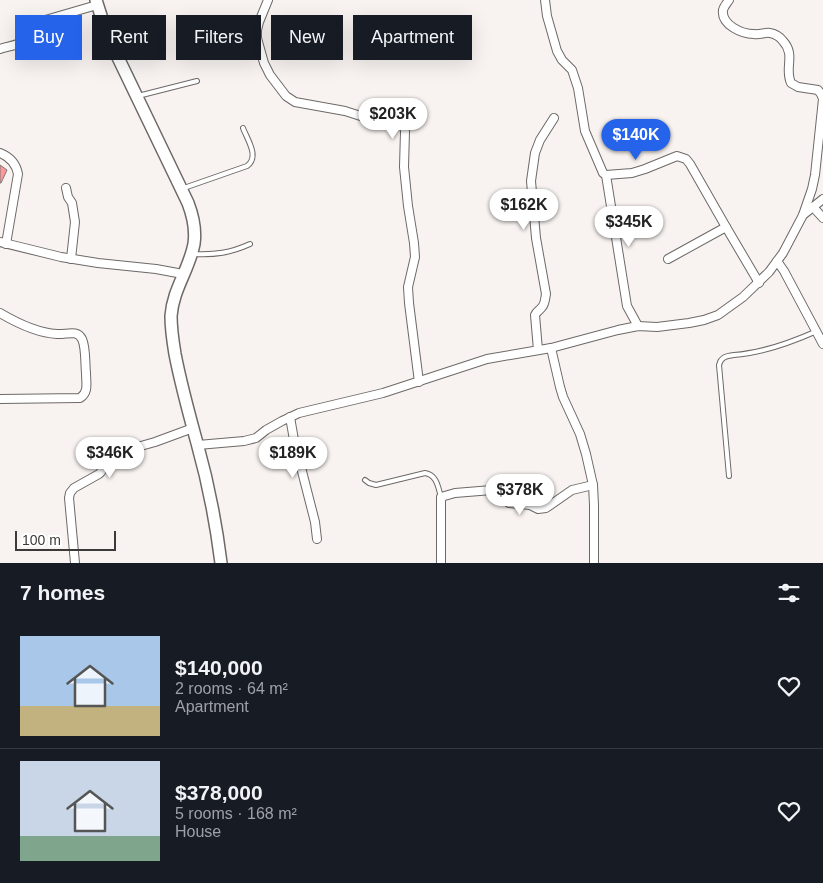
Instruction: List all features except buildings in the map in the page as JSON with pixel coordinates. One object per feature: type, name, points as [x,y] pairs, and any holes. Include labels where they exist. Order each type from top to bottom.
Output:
[{"type":"street","points":[[268,0],[259,22],[258,38],[264,63],[270,75],[286,96],[295,102],[345,111],[373,120],[401,124],[404,127],[404,167],[414,243],[414,257],[408,287],[419,382]]},
{"type":"street","points":[[545,0],[547,16],[557,51],[562,60],[572,70],[576,79],[587,137],[600,168],[606,175],[627,306],[638,326]]},
{"type":"street","points":[[198,445],[252,439],[299,413],[383,393],[488,359],[551,348],[638,326],[672,326],[718,315],[759,283],[777,261],[803,215],[815,174],[823,99],[818,90],[798,87],[790,83],[788,74],[790,57],[786,44],[777,36],[768,33],[754,34],[731,27],[723,12],[729,0]]},
{"type":"street","points":[[0,48],[23,42],[35,23],[97,3],[112,45],[182,189],[193,216],[195,230],[192,254],[175,293],[171,326],[180,379],[198,445],[218,538],[221,563]]},
{"type":"street","points":[[538,350],[535,315],[543,307],[546,294],[536,238],[531,181],[535,153],[540,140],[554,118]]},
{"type":"street","points":[[0,153],[14,162],[18,174],[3,243],[71,259],[183,274]]},
{"type":"street","points":[[606,175],[632,173],[672,157],[677,156],[686,159],[706,190],[759,283]]},
{"type":"street","points":[[66,188],[72,203],[75,222],[71,259]]},
{"type":"street","points":[[803,215],[823,199]]},
{"type":"street","points":[[814,207],[823,218]]},
{"type":"street","points":[[668,259],[726,227]]},
{"type":"street","points":[[777,261],[784,270],[823,344]]},
{"type":"street","points":[[0,313],[44,332],[78,334],[82,339],[84,348],[87,389],[84,396],[80,398],[0,399]]},
{"type":"street","points":[[551,348],[560,387],[580,434],[593,485],[594,563]]},
{"type":"street","points":[[290,417],[315,522],[317,539]]},
{"type":"street","points":[[75,563],[69,498],[71,490],[99,474],[108,459],[116,454],[193,428]]},
{"type":"street","points":[[441,563],[441,498],[455,493],[492,490],[496,491],[509,503],[530,505],[542,509],[572,490],[593,485]]},
{"type":"lane","points":[[138,96],[198,81]]},
{"type":"lane","points":[[182,189],[247,166],[252,160],[253,152],[243,128]]},
{"type":"lane","points":[[192,254],[212,255],[237,250],[250,244]]},
{"type":"lane","points":[[729,476],[718,365],[724,357],[771,349],[817,331]]},
{"type":"lane","points":[[365,480],[376,485],[425,473],[430,474],[436,480],[441,498]]}]
